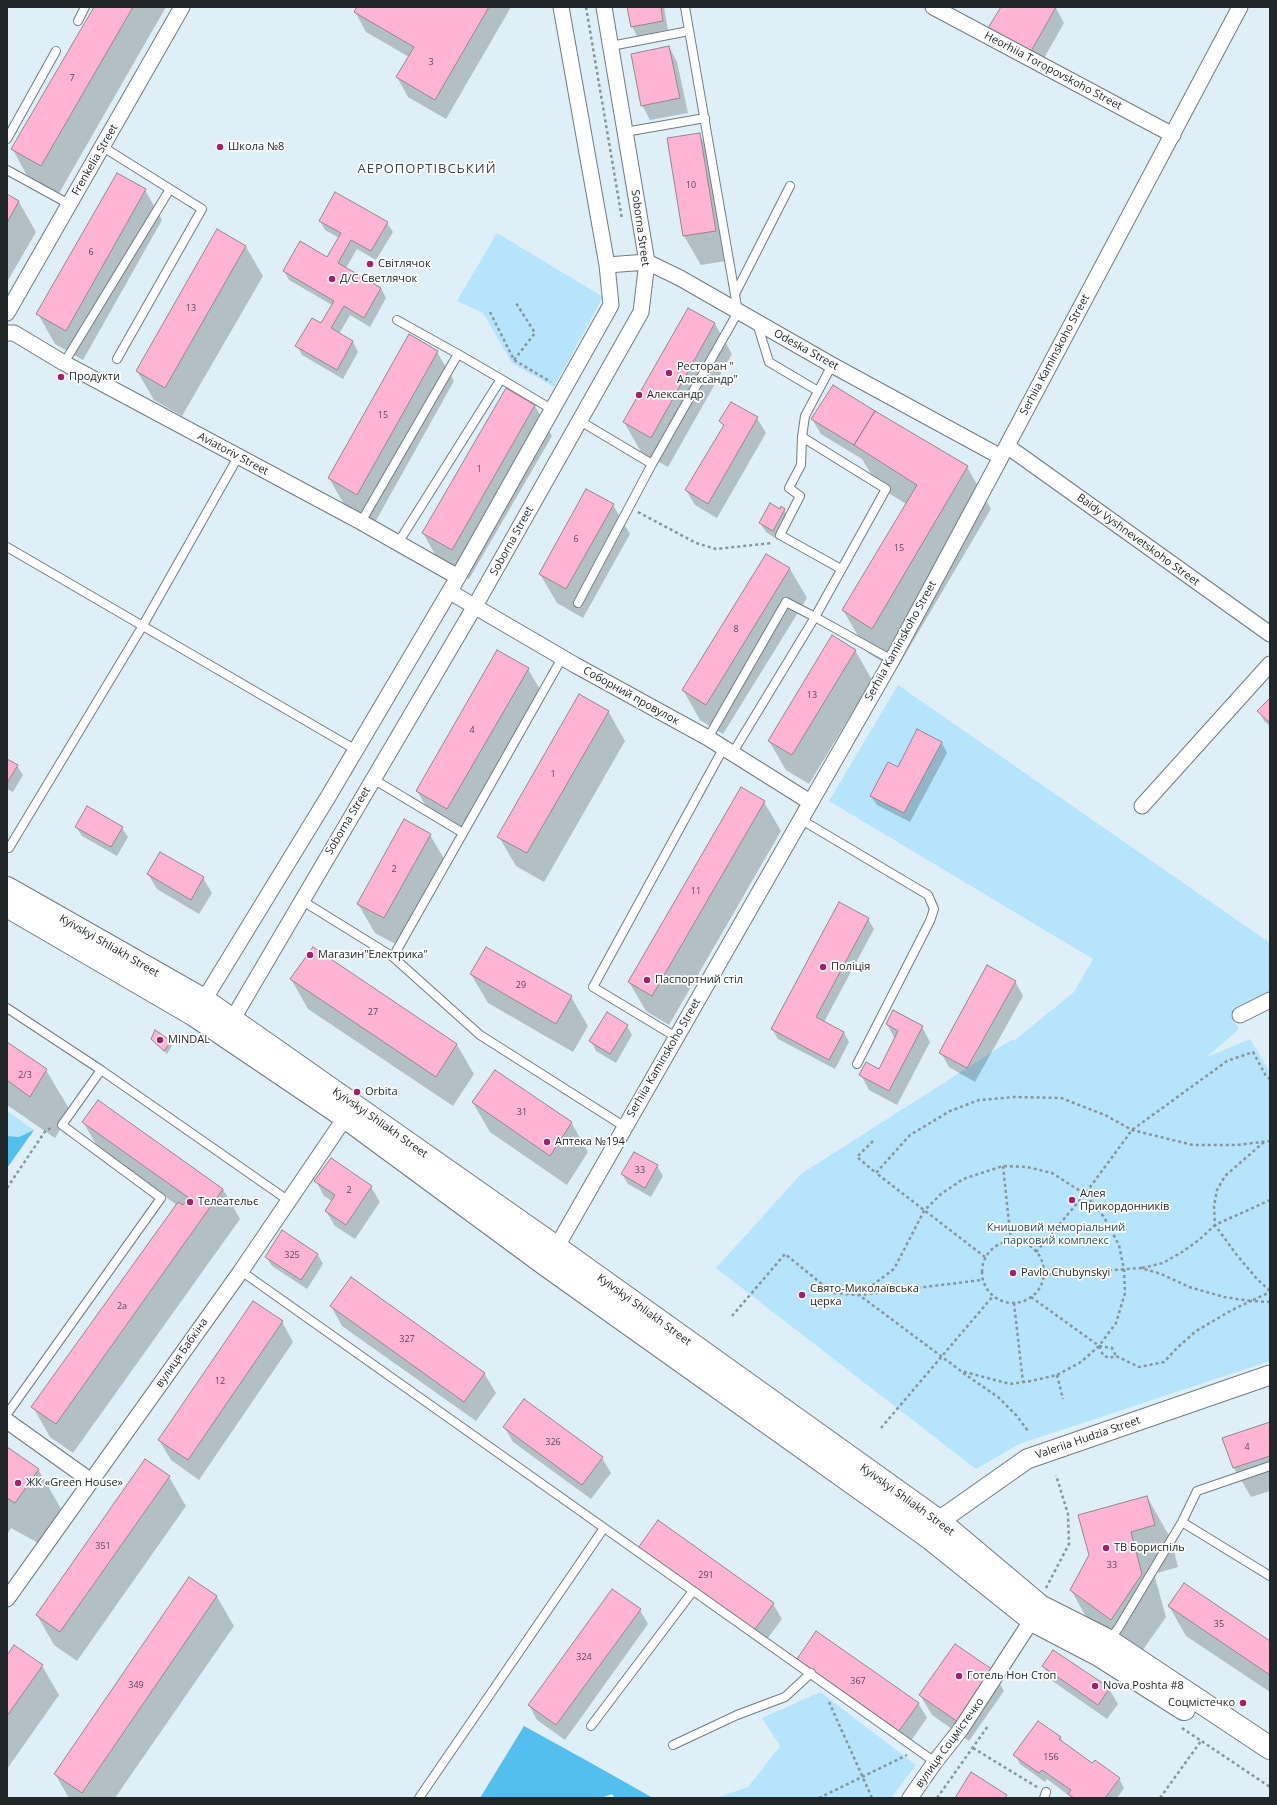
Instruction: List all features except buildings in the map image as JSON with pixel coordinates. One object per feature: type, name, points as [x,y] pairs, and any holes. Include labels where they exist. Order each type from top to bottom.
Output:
[{"type":"highway","name":"Kyivskyi Shliakh Street","points":[[7,888],[199,1008],[350,1111],[933,1529],[1039,1606],[1099,1655],[1270,1764]]},
{"type":"highway","name":"Kyivskyi Shliakh Street","points":[[7,906],[199,1008]]},
{"type":"highway","name":"Kyivskyi Shliakh Street","points":[[1039,1606],[1109,1641],[1270,1748]]},
{"type":"street","name":"Frenkelia Street","points":[[7,313],[182,7]]},
{"type":"street","points":[[199,1008],[450,592],[611,304],[607,265],[561,7]]},
{"type":"street","name":"Soborna Street","points":[[228,1027],[301,900],[475,606],[641,312],[647,262],[604,7]]},
{"type":"street","name":"Heorhiia Toropovskoho Street","points":[[933,7],[1173,135]]},
{"type":"street","name":"Serhiia Kaminskoho Street","points":[[551,1256],[892,660],[1173,135],[1236,8]]},
{"type":"street","points":[[607,265],[647,262]]},
{"type":"street","name":"Odeska Street","points":[[647,262],[680,278],[832,365],[1004,452]]},
{"type":"street","name":"Aviatoriv Street","points":[[7,333],[14,333],[64,363],[361,522],[458,577]]},
{"type":"street","name":"Baidy Vyshnevetskoho Street","points":[[1004,452],[1270,634]]},
{"type":"street","name":"Соборний провулок","points":[[450,592],[562,658],[708,738],[810,802]]},
{"type":"street","points":[[1142,806],[1270,664]]},
{"type":"street","points":[[1240,1015],[1270,1000]]},
{"type":"street","name":"вулиця Бабкіна","points":[[7,1599],[241,1270],[350,1111]]},
{"type":"street","name":"Valeriia Hudzia Street","points":[[933,1529],[1028,1459],[1270,1375]]},
{"type":"street","points":[[7,1421],[91,1481]]},
{"type":"street","name":"вулиця Соцмістечко","points":[[910,1798],[935,1762],[961,1729],[1039,1606]]},
{"type":"lane","points":[[78,21],[85,7]]},
{"type":"lane","points":[[578,603],[652,464],[738,312],[685,7]]},
{"type":"lane","points":[[611,46],[690,31]]},
{"type":"lane","points":[[7,139],[56,51]]},
{"type":"lane","points":[[625,132],[705,118]]},
{"type":"lane","points":[[102,147],[202,209],[117,359]]},
{"type":"lane","points":[[7,170],[69,204]]},
{"type":"lane","points":[[735,294],[790,186]]},
{"type":"lane","points":[[64,363],[170,189]]},
{"type":"lane","points":[[397,320],[553,410]]},
{"type":"lane","points":[[757,322],[769,362],[818,391]]},
{"type":"lane","points":[[361,522],[458,354]]},
{"type":"lane","points":[[832,365],[805,416],[802,437],[801,465],[789,488],[800,496],[780,535],[841,569]]},
{"type":"lane","points":[[398,543],[501,379]]},
{"type":"lane","points":[[580,421],[652,464]]},
{"type":"lane","points":[[676,1037],[593,987],[728,751],[815,617],[886,489],[802,437]]},
{"type":"lane","points":[[9,848],[142,627],[238,457]]},
{"type":"lane","points":[[7,547],[142,627],[356,750]]},
{"type":"lane","points":[[708,738],[786,602],[892,660]]},
{"type":"lane","points":[[393,957],[562,658]]},
{"type":"lane","points":[[373,779],[463,833]]},
{"type":"lane","points":[[800,819],[928,895],[934,909],[930,921],[857,1064]]},
{"type":"lane","points":[[301,900],[393,957],[480,1035],[625,1127]]},
{"type":"lane","points":[[7,1008],[101,1070],[289,1201]]},
{"type":"lane","points":[[7,1414],[161,1198],[62,1125],[101,1070]]},
{"type":"lane","points":[[241,1270],[935,1762]]},
{"type":"lane","points":[[1109,1641],[1119,1627],[1182,1522],[1197,1491],[1270,1466]]},
{"type":"lane","points":[[1182,1522],[1270,1576]]},
{"type":"lane","points":[[419,1798],[604,1528]]},
{"type":"lane","points":[[591,1726],[692,1591]]},
{"type":"lane","points":[[673,1745],[737,1715],[784,1698],[811,1673]]},
{"type":"path","points":[[514,360],[535,333],[516,303]]},
{"type":"path","points":[[490,312],[514,360],[552,383]]},
{"type":"path","points":[[629,507],[696,543],[716,549],[761,545],[788,540]]},
{"type":"path","points":[[1036,1252],[1085,1194],[1132,1130],[1228,1061],[1253,1052],[1266,1076],[1270,1079]]},
{"type":"path","points":[[876,1173],[910,1136],[950,1111],[979,1100],[1014,1097],[1061,1098],[1105,1115],[1132,1130],[1193,1145],[1236,1145],[1270,1141]]},
{"type":"path","points":[[7,1188],[46,1130],[62,1125]]},
{"type":"path","points":[[873,1141],[857,1157],[924,1211],[985,1257]]},
{"type":"path","points":[[1098,1346],[1112,1348],[1116,1356],[1138,1367],[1164,1362],[1196,1331],[1232,1310],[1270,1291],[1236,1254],[1215,1225],[1214,1206],[1217,1190],[1225,1176],[1265,1141]]},
{"type":"path","points":[[1003,1166],[1011,1241]]},
{"type":"path","points":[[859,1295],[894,1270],[924,1211],[941,1194],[963,1179],[1003,1166],[1027,1167],[1052,1173],[1085,1194],[1104,1217],[1120,1245],[1124,1270],[1125,1293],[1116,1323],[1098,1346],[1081,1362],[1057,1375],[1010,1384],[961,1371]]},
{"type":"path","points":[[1044,1275],[1124,1270],[1163,1263],[1199,1240],[1215,1225],[1270,1200]]},
{"type":"path","points":[[1011,1241],[1025,1244],[1036,1252],[1041,1259],[1044,1275],[1041,1284],[1031,1297],[1014,1303],[1006,1302],[993,1296],[982,1280],[985,1257],[992,1249],[1001,1243],[1011,1241]]},
{"type":"path","points":[[732,1316],[785,1254],[833,1293],[859,1295],[982,1280]]},
{"type":"path","points":[[1141,1268],[1224,1297],[1270,1302]]},
{"type":"path","points":[[859,1295],[998,1397],[1017,1416],[1028,1431]]},
{"type":"path","points":[[882,1428],[993,1296]]},
{"type":"path","points":[[1031,1297],[1098,1346],[1103,1356],[1109,1358],[1116,1356]]},
{"type":"path","points":[[1014,1303],[1022,1382]]},
{"type":"path","points":[[1057,1375],[1063,1399]]},
{"type":"path","points":[[1039,1606],[1069,1544],[1068,1514],[1056,1474]]},
{"type":"path","points":[[819,1679],[872,1798]]},
{"type":"path","points":[[937,1798],[988,1726]]},
{"type":"path","points":[[1160,1798],[1201,1741]]},
{"type":"path","points":[[973,1748],[1045,1795]]},
{"type":"path","points":[[819,1798],[918,1750]]},
{"type":"green space","points":[[497,233],[603,297],[554,387],[512,363],[483,313],[457,301]]},
{"type":"green space","name":"Книшовий меморіальний парковий комплекс","points":[[898,685],[1270,943],[1270,994],[1230,1014],[1239,1029],[1207,1057],[1250,1039],[1270,1072],[1270,1361],[1019,1444],[976,1469],[716,1268],[801,1174],[1003,1045],[1015,1040],[1074,992],[1093,959],[829,801]]},
{"type":"green space","points":[[7,1111],[34,1130],[19,1137],[7,1136]]},
{"type":"green space","points":[[820,1692],[916,1765],[891,1798],[716,1798],[748,1787],[780,1746],[762,1718]]},
{"type":"shaded area","points":[[34,1130],[7,1168],[7,1136],[19,1137]]},
{"type":"shaded area","points":[[524,1726],[653,1798],[615,1798],[612,1794],[601,1798],[480,1798]]},
{"type":"place","name":"Школа №8","points":[[220,147]]},
{"type":"place","name":"Світлячок","points":[[370,264]]},
{"type":"place","name":"Д/С Светлячок","points":[[332,279]]},
{"type":"place","name":"Ресторан \" Александр\"","points":[[669,373]]},
{"type":"place","name":"Продукти","points":[[61,377]]},
{"type":"place","name":"Александр","points":[[639,395]]},
{"type":"place","name":"Магазин\"Електрика\"","points":[[310,955]]},
{"type":"place","name":"Поліція","points":[[823,967]]},
{"type":"place","name":"Паспортний стіл","points":[[647,980]]},
{"type":"place","name":"MINDAL","points":[[160,1040]]},
{"type":"place","name":"Orbita","points":[[357,1092]]},
{"type":"place","name":"Аптека №194","points":[[547,1142]]},
{"type":"place","name":"Алея Прикордонників","points":[[1072,1200]]},
{"type":"place","name":"Телеательє","points":[[190,1202]]},
{"type":"place","name":"Pavlo Chubynskyi","points":[[1013,1273]]},
{"type":"place","name":"Свято-Миколаївська церка","points":[[802,1295]]},
{"type":"place","name":"ЖК «Green House»","points":[[18,1483]]},
{"type":"place","name":"ТВ Бориспіль","points":[[1106,1548]]},
{"type":"place","name":"Готель Нон Стоп","points":[[959,1676]]},
{"type":"place","name":"Nova Poshta #8","points":[[1095,1686]]},
{"type":"place","name":"Соцмістечко","points":[[1243,1703]]},
{"type":"district","name":"АЕРОПОРТІВСЬКИЙ","points":[[427,169]]}]
